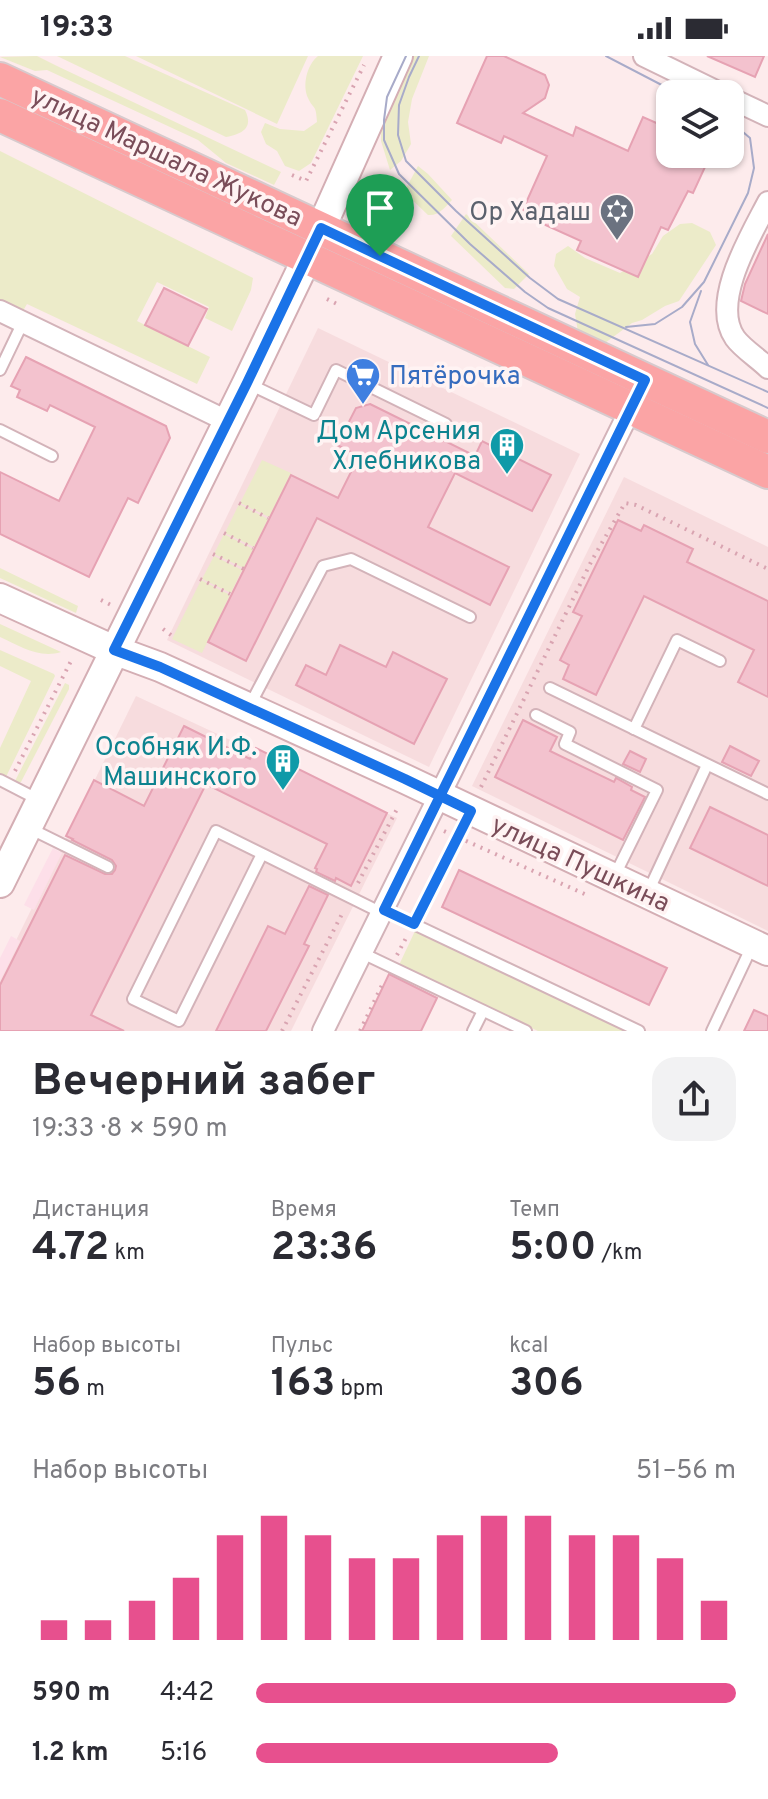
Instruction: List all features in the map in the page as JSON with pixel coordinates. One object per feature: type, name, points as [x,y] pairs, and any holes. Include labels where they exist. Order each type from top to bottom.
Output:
[{"type":"main road","points":[[0,883],[247,383],[398,56]]},
{"type":"main road","name":"улица Маршала Жукова","points":[[0,79],[768,437]]},
{"type":"main road","name":"улица Маршала Жукова","points":[[0,115],[768,472]]},
{"type":"main road","name":"улица Пушкина","points":[[0,598],[114,650],[160,667],[471,811],[607,890],[647,894],[760,947]]},
{"type":"street","points":[[644,56],[693,80]]},
{"type":"street","points":[[744,105],[768,116]]},
{"type":"street","points":[[768,202],[733,273],[726,313],[734,338],[768,368]]},
{"type":"street","points":[[0,311],[227,421]]},
{"type":"street","points":[[323,1031],[645,380]]},
{"type":"lane","points":[[0,370],[23,322]]},
{"type":"lane","points":[[247,383],[314,415],[336,370],[446,424]]},
{"type":"lane","points":[[0,430],[52,456]]},
{"type":"lane","points":[[249,708],[323,566],[351,559],[470,617]]},
{"type":"lane","points":[[634,729],[677,640],[720,661]]},
{"type":"lane","points":[[550,688],[768,793]]},
{"type":"lane","points":[[536,715],[570,732],[565,744],[657,790],[607,890]]},
{"type":"lane","points":[[647,894],[707,765]]},
{"type":"lane","points":[[4,782],[41,801]]},
{"type":"lane","points":[[27,827],[108,867]]},
{"type":"lane","points":[[262,854],[179,1021],[133,999],[216,831],[351,898],[414,924],[639,1031]]},
{"type":"lane","points":[[712,1031],[760,947]]},
{"type":"lane","points":[[362,953],[526,1031]]},
{"type":"lane","points":[[473,1031],[483,1011]]},
{"type":"path","points":[[292,175],[306,181],[369,56]]},
{"type":"path","points":[[321,296],[337,304]]},
{"type":"path","points":[[239,503],[268,518]]},
{"type":"path","points":[[414,924],[620,508],[625,503],[636,505],[768,569]]},
{"type":"path","points":[[224,533],[253,548]]},
{"type":"path","points":[[213,554],[244,569]]},
{"type":"path","points":[[200,579],[230,594]]},
{"type":"path","points":[[101,600],[113,606]]},
{"type":"path","points":[[163,629],[175,638]]},
{"type":"path","points":[[4,782],[72,659]]},
{"type":"path","points":[[282,1031],[397,809]]},
{"type":"path","points":[[427,824],[607,890]]},
{"type":"shaded area","points":[[318,328],[580,454],[429,767],[167,640]]},
{"type":"shaded area","points":[[624,477],[768,547],[768,931],[472,786]]},
{"type":"shaded area","points":[[136,696],[397,818],[291,1031],[0,1031],[0,973]]},
{"type":"shaded area","points":[[53,848],[62,853],[34,910],[24,905]]},
{"type":"shaded area","points":[[11,936],[20,941],[0,981],[0,958]]},
{"type":"green space","points":[[37,56],[281,172],[274,185],[226,163],[198,140],[47,70],[35,71],[0,57]]},
{"type":"green space","points":[[57,56],[125,56],[245,110],[247,126],[241,132],[226,137]]},
{"type":"green space","points":[[136,56],[308,56],[277,124]]},
{"type":"green space","points":[[318,56],[363,56],[311,163],[299,171],[285,166],[277,151],[266,144],[261,132],[265,123],[280,129],[304,131],[317,122],[305,87],[308,70]]},
{"type":"green space","points":[[404,56],[429,56],[412,99],[408,122],[411,144],[401,161],[390,170],[381,141],[381,116]]},
{"type":"green space","points":[[0,151],[253,278],[251,290],[232,331],[205,318],[209,307],[157,282],[137,321],[210,357],[197,384],[27,304],[21,314],[0,304]]},
{"type":"green space","points":[[418,166],[452,200],[435,214],[428,215],[404,192]]},
{"type":"green space","points":[[466,214],[529,274],[514,289],[505,288],[451,236]]},
{"type":"green space","points":[[692,223],[710,232],[716,245],[679,301],[632,323],[605,343],[595,342],[578,332],[575,314],[580,297],[567,289],[554,266],[556,254],[568,246],[585,258],[620,273],[652,254],[663,236],[680,224]]},
{"type":"green space","points":[[262,460],[291,473],[269,517],[240,503]]},
{"type":"green space","points":[[239,504],[268,519],[254,547],[225,533]]},
{"type":"green space","points":[[224,534],[253,549],[244,568],[214,554]]},
{"type":"green space","points":[[214,556],[242,570],[231,593],[202,579]]},
{"type":"green space","points":[[0,568],[78,606],[76,613],[0,578]]},
{"type":"green space","points":[[201,580],[230,595],[202,653],[172,639]]},
{"type":"green space","points":[[0,624],[61,652],[45,654],[22,648],[0,637]]},
{"type":"green space","points":[[0,650],[55,676],[4,781],[0,777],[0,748],[31,681],[0,666]]},
{"type":"green space","points":[[65,683],[69,689],[21,782],[14,783]]},
{"type":"green space","points":[[415,931],[626,1031],[538,1031],[399,965]]},
{"type":"building","points":[[487,56],[504,56],[545,75],[549,85],[545,98],[523,113],[573,136],[576,127],[628,151],[643,117],[656,123],[656,168],[705,168],[693,193],[688,191],[668,230],[661,227],[638,277],[577,250],[581,241],[521,214],[547,156],[504,136],[501,143],[457,123]]},
{"type":"building","points":[[707,56],[764,56],[755,77]]},
{"type":"building","points":[[768,234],[768,314],[741,301],[745,284]]},
{"type":"building","points":[[164,288],[207,309],[188,346],[145,325]]},
{"type":"building","points":[[26,357],[166,426],[170,438],[138,503],[128,498],[89,577],[0,534],[0,472],[59,501],[95,427],[50,405],[47,411],[17,397],[20,390],[11,386]]},
{"type":"building","points":[[370,404],[475,456],[482,441],[551,475],[532,511],[455,473],[428,527],[509,567],[490,605],[317,518],[246,661],[208,642],[291,475],[338,498],[359,456],[337,445],[356,408]]},
{"type":"building","points":[[618,520],[641,531],[644,525],[693,549],[687,562],[768,601],[768,697],[738,682],[754,650],[644,596],[596,695],[563,679],[569,665],[560,660],[582,616],[573,612]]},
{"type":"building","points":[[340,645],[386,667],[393,652],[447,679],[414,744],[296,685],[306,665],[326,675]]},
{"type":"building","points":[[523,720],[557,737],[550,751],[614,782],[616,778],[645,797],[623,840],[495,777]]},
{"type":"building","points":[[184,726],[250,759],[256,748],[387,813],[351,886],[316,872],[327,844],[206,784],[91,1015],[124,1031],[0,1031],[0,985],[65,855],[105,874],[112,874],[115,870],[112,860],[66,836],[94,780],[144,806]]},
{"type":"building","points":[[730,746],[759,761],[751,776],[722,762]]},
{"type":"building","points":[[630,751],[646,759],[640,772],[623,764]]},
{"type":"building","points":[[710,807],[768,835],[768,886],[690,848]]},
{"type":"building","points":[[459,870],[667,968],[649,1005],[442,907]]},
{"type":"building","points":[[309,886],[328,895],[304,944],[309,946],[266,1031],[216,1031],[268,926],[285,934]]},
{"type":"building","points":[[389,974],[437,998],[421,1031],[362,1031]]},
{"type":"building","points":[[754,1010],[768,1016],[768,1031],[744,1031]]},
{"type":"tram line","points":[[406,56],[387,97],[384,140],[399,174],[470,244],[548,308],[768,408]]},
{"type":"tram line","points":[[419,56],[399,105],[398,135],[406,161],[456,211],[558,299],[768,392]]},
{"type":"tram line","points":[[606,56],[656,82]]},
{"type":"tram line","points":[[626,327],[655,324],[682,307],[704,282],[748,193],[754,168],[750,138],[744,133]]},
{"type":"tram line","points":[[701,291],[690,322],[695,344],[708,365]]},
{"type":"place","name":"Ор Хадаш","points":[[617,242]]},
{"type":"place","name":"Пятёрочка","points":[[363,406]]},
{"type":"place","name":"Дом Арсения Хлебникова","points":[[507,476]]},
{"type":"place","name":"Особняк И.Ф. Машинского","points":[[283,792]]},
{"type":"route","points":[[380,256],[321,228],[114,650],[160,667],[405,779],[440,797],[471,811],[414,924],[384,910],[440,797],[645,380],[380,256]]}]
